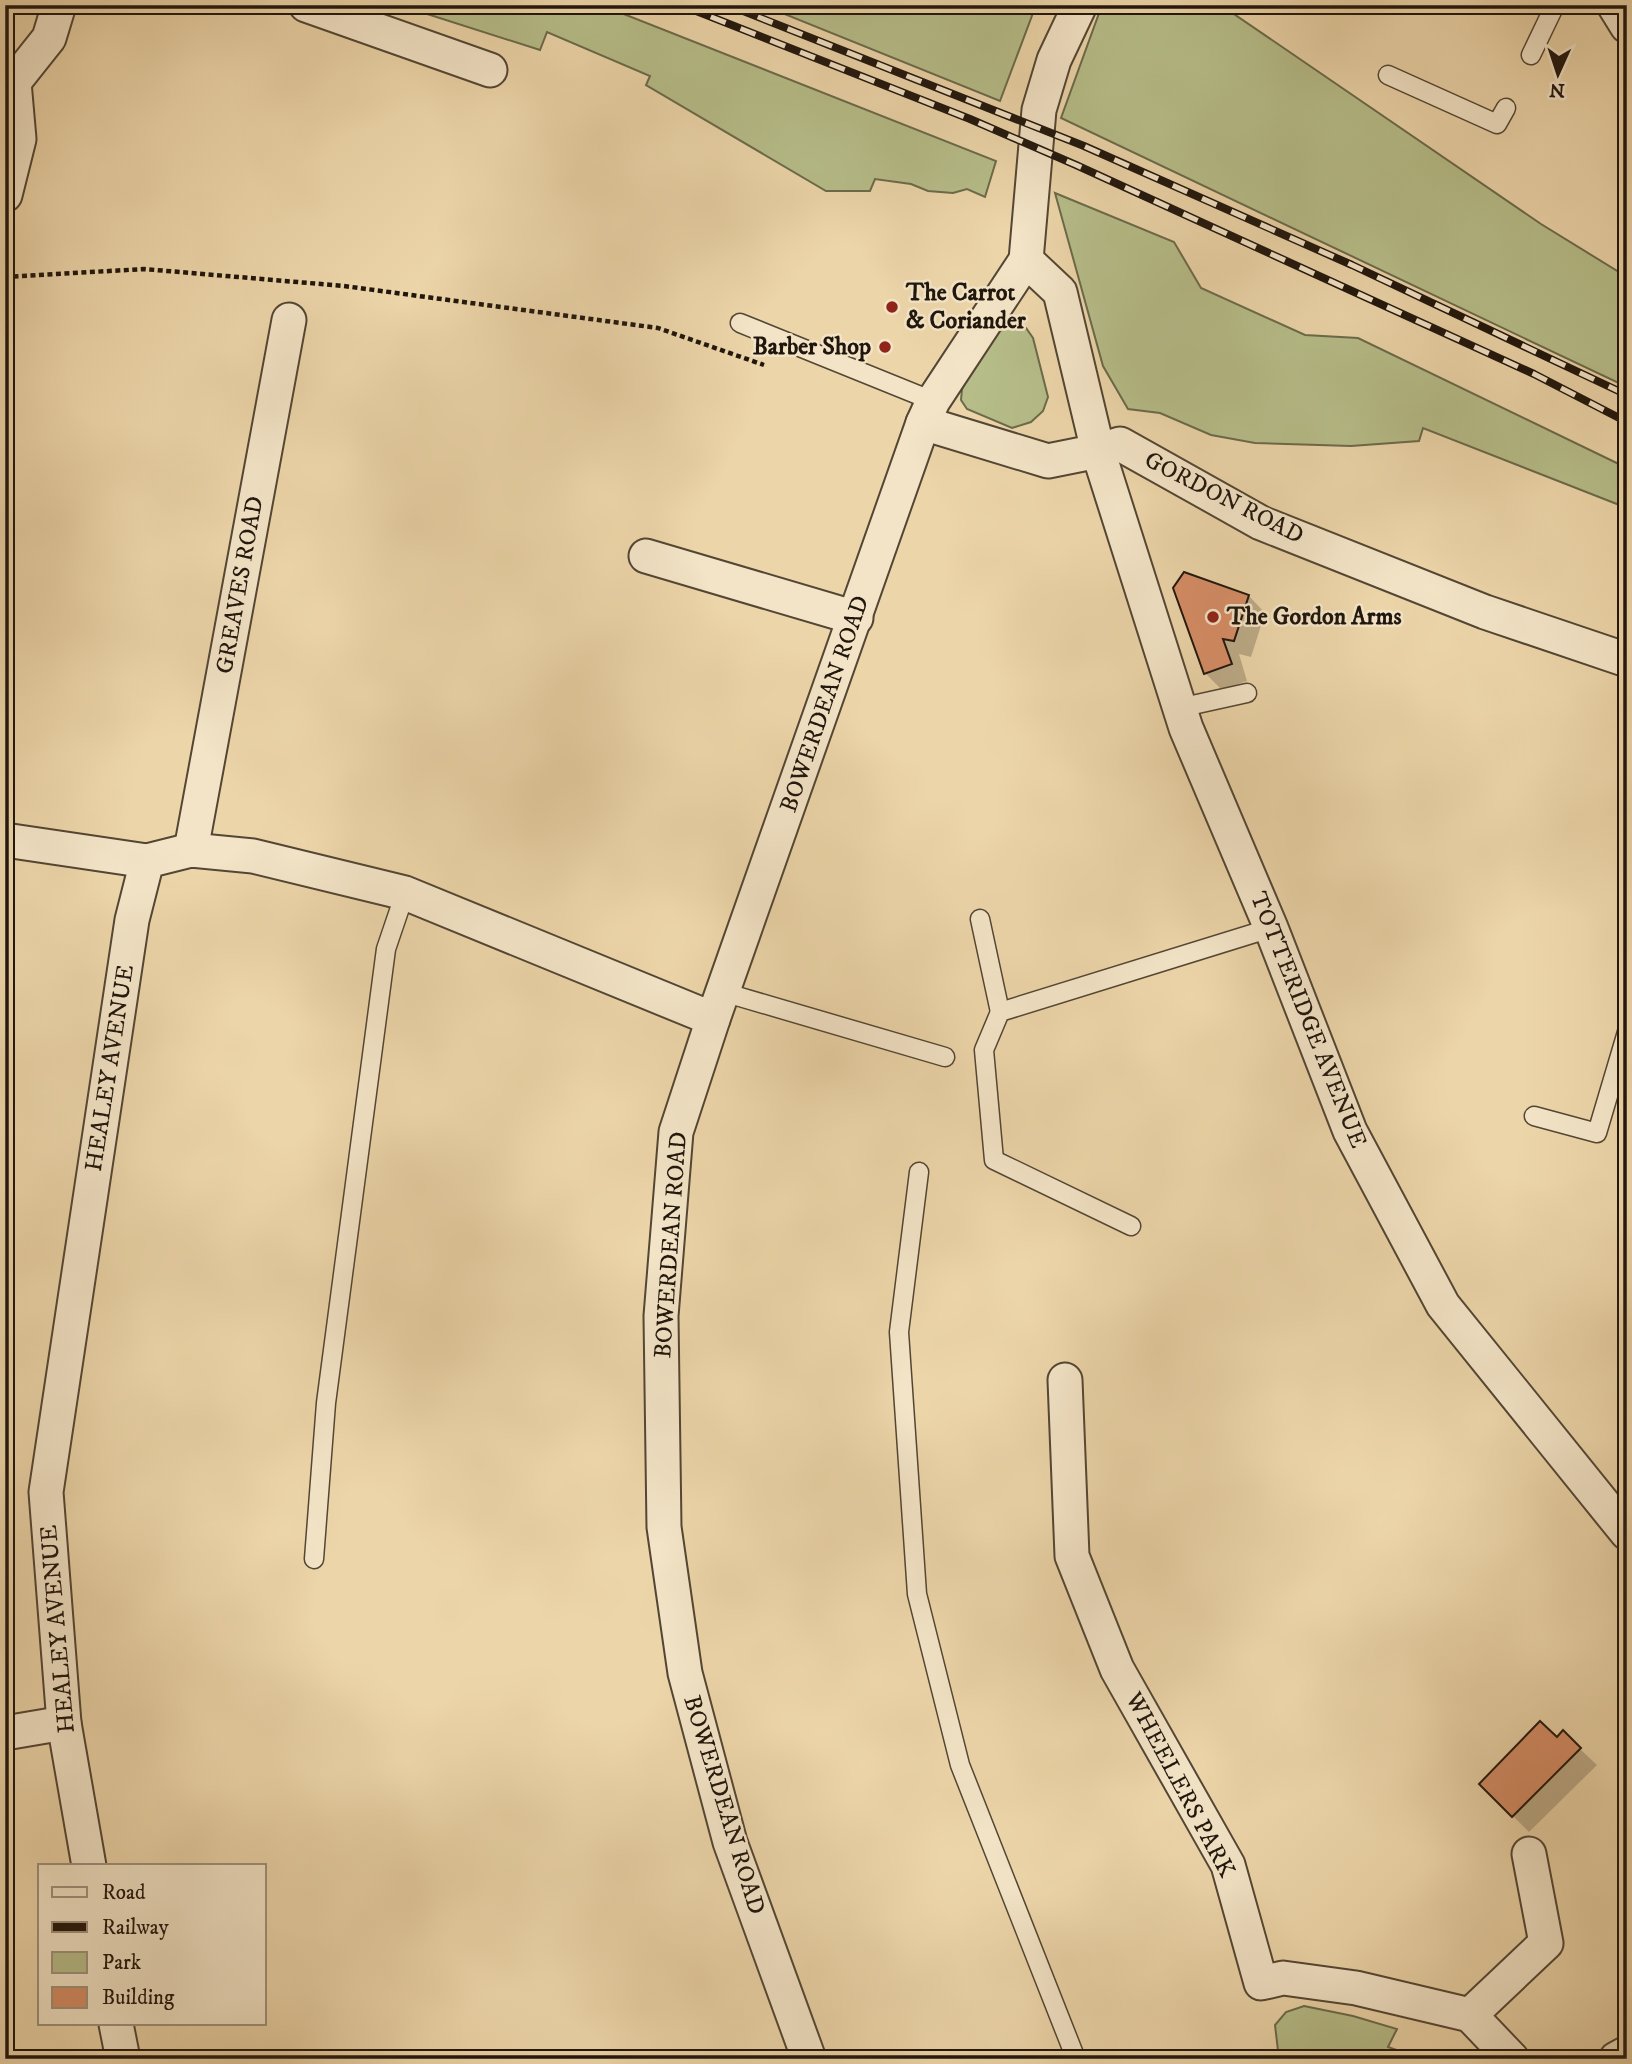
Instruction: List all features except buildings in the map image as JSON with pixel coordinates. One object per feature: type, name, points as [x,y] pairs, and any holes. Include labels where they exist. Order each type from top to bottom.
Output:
[{"type":"street","points":[[5,195],[19,139],[10,81],[49,38],[59,5]]},
{"type":"street","points":[[306,5],[490,70]]},
{"type":"street","points":[[1026,260],[1060,292],[1098,451],[1048,461],[928,412],[1026,260],[1039,110],[1054,60],[1080,5]]},
{"type":"street","points":[[1614,5],[1627,26]]},
{"type":"street","name":"GREAVES ROAD","points":[[191,850],[289,320]]},
{"type":"street","name":"BOWERDEAN ROAD","points":[[809,2059],[730,1842],[685,1673],[664,1527],[661,1316],[676,1132],[718,1005],[928,412]]},
{"type":"street","name":"GORDON ROAD","points":[[1098,451],[1120,444],[1261,523],[1485,612],[1627,660]]},
{"type":"street","name":"TOTTERIDGE AVENUE","points":[[1098,451],[1179,708],[1271,928],[1350,1131],[1443,1305],[1627,1532]]},
{"type":"street","points":[[646,556],[856,618]]},
{"type":"street","points":[[5,840],[148,861],[191,850],[253,856],[405,893],[718,1005]]},
{"type":"street","name":"HEALEY AVENUE","points":[[89,1864],[64,1723],[46,1492],[132,920],[148,861]]},
{"type":"street","name":"WHEELERS PARK","points":[[1065,1380],[1072,1556],[1117,1669],[1228,1865],[1261,1983],[1283,1978],[1356,1988],[1470,2015]]},
{"type":"street","points":[[5,1733],[64,1723]]},
{"type":"street","points":[[1512,2059],[1470,2015],[1546,1942],[1529,1854]]},
{"type":"street","points":[[117,2025],[123,2059]]},
{"type":"street","points":[[1616,2059],[1627,2053]]},
{"type":"lane","points":[[1531,55],[1555,5]]},
{"type":"lane","points":[[1388,75],[1497,124],[1506,108]]},
{"type":"lane","points":[[740,323],[928,412]]},
{"type":"lane","points":[[1179,708],[1247,693]]},
{"type":"lane","points":[[314,1559],[326,1403],[384,963],[386,949],[405,893]]},
{"type":"lane","points":[[980,919],[1000,1012],[984,1050],[994,1160],[1131,1226]]},
{"type":"lane","points":[[1000,1012],[1271,928]]},
{"type":"lane","points":[[718,1005],[945,1057]]},
{"type":"lane","points":[[1534,1116],[1597,1133],[1627,1032]]},
{"type":"lane","points":[[919,1172],[899,1332],[917,1594],[960,1765],[1076,2059]]},
{"type":"path","points":[[5,277],[144,269],[344,286],[658,328],[766,366]]},
{"type":"green space","points":[[399,5],[601,5],[996,161],[985,197],[967,189],[953,193],[928,191],[911,184],[875,179],[870,191],[826,191],[646,85],[650,76],[547,32],[540,50]]},
{"type":"green space","points":[[762,5],[1017,5],[1033,13],[1000,101]]},
{"type":"green space","points":[[1102,5],[1237,5],[1234,14],[1541,224],[1627,277],[1627,387],[1061,118]]},
{"type":"green space","points":[[1055,193],[1174,242],[1201,288],[1305,335],[1358,338],[1627,468],[1627,508],[1423,428],[1419,441],[1351,446],[1255,443],[1211,435],[1160,413],[1128,409],[1103,366]]},
{"type":"green space","points":[[1011,326],[1026,328],[1033,338],[1048,397],[1043,411],[1031,422],[1012,428],[967,409],[961,400],[962,389],[971,371],[1000,330]]},
{"type":"green space","points":[[1304,2006],[1397,2029],[1388,2047],[1414,2056],[1413,2059],[1279,2059],[1275,2025],[1286,2012]]},
{"type":"railway","points":[[681,5],[970,119],[1076,165],[1534,374],[1627,422]]},
{"type":"railway","points":[[728,5],[1084,146],[1352,265],[1627,395]]},
{"type":"place","name":"The Carrot & Coriander","points":[[892,307]]},
{"type":"place","name":"Barber Shop","points":[[885,347]]},
{"type":"place","name":"The Gordon Arms","points":[[1213,617]]}]
